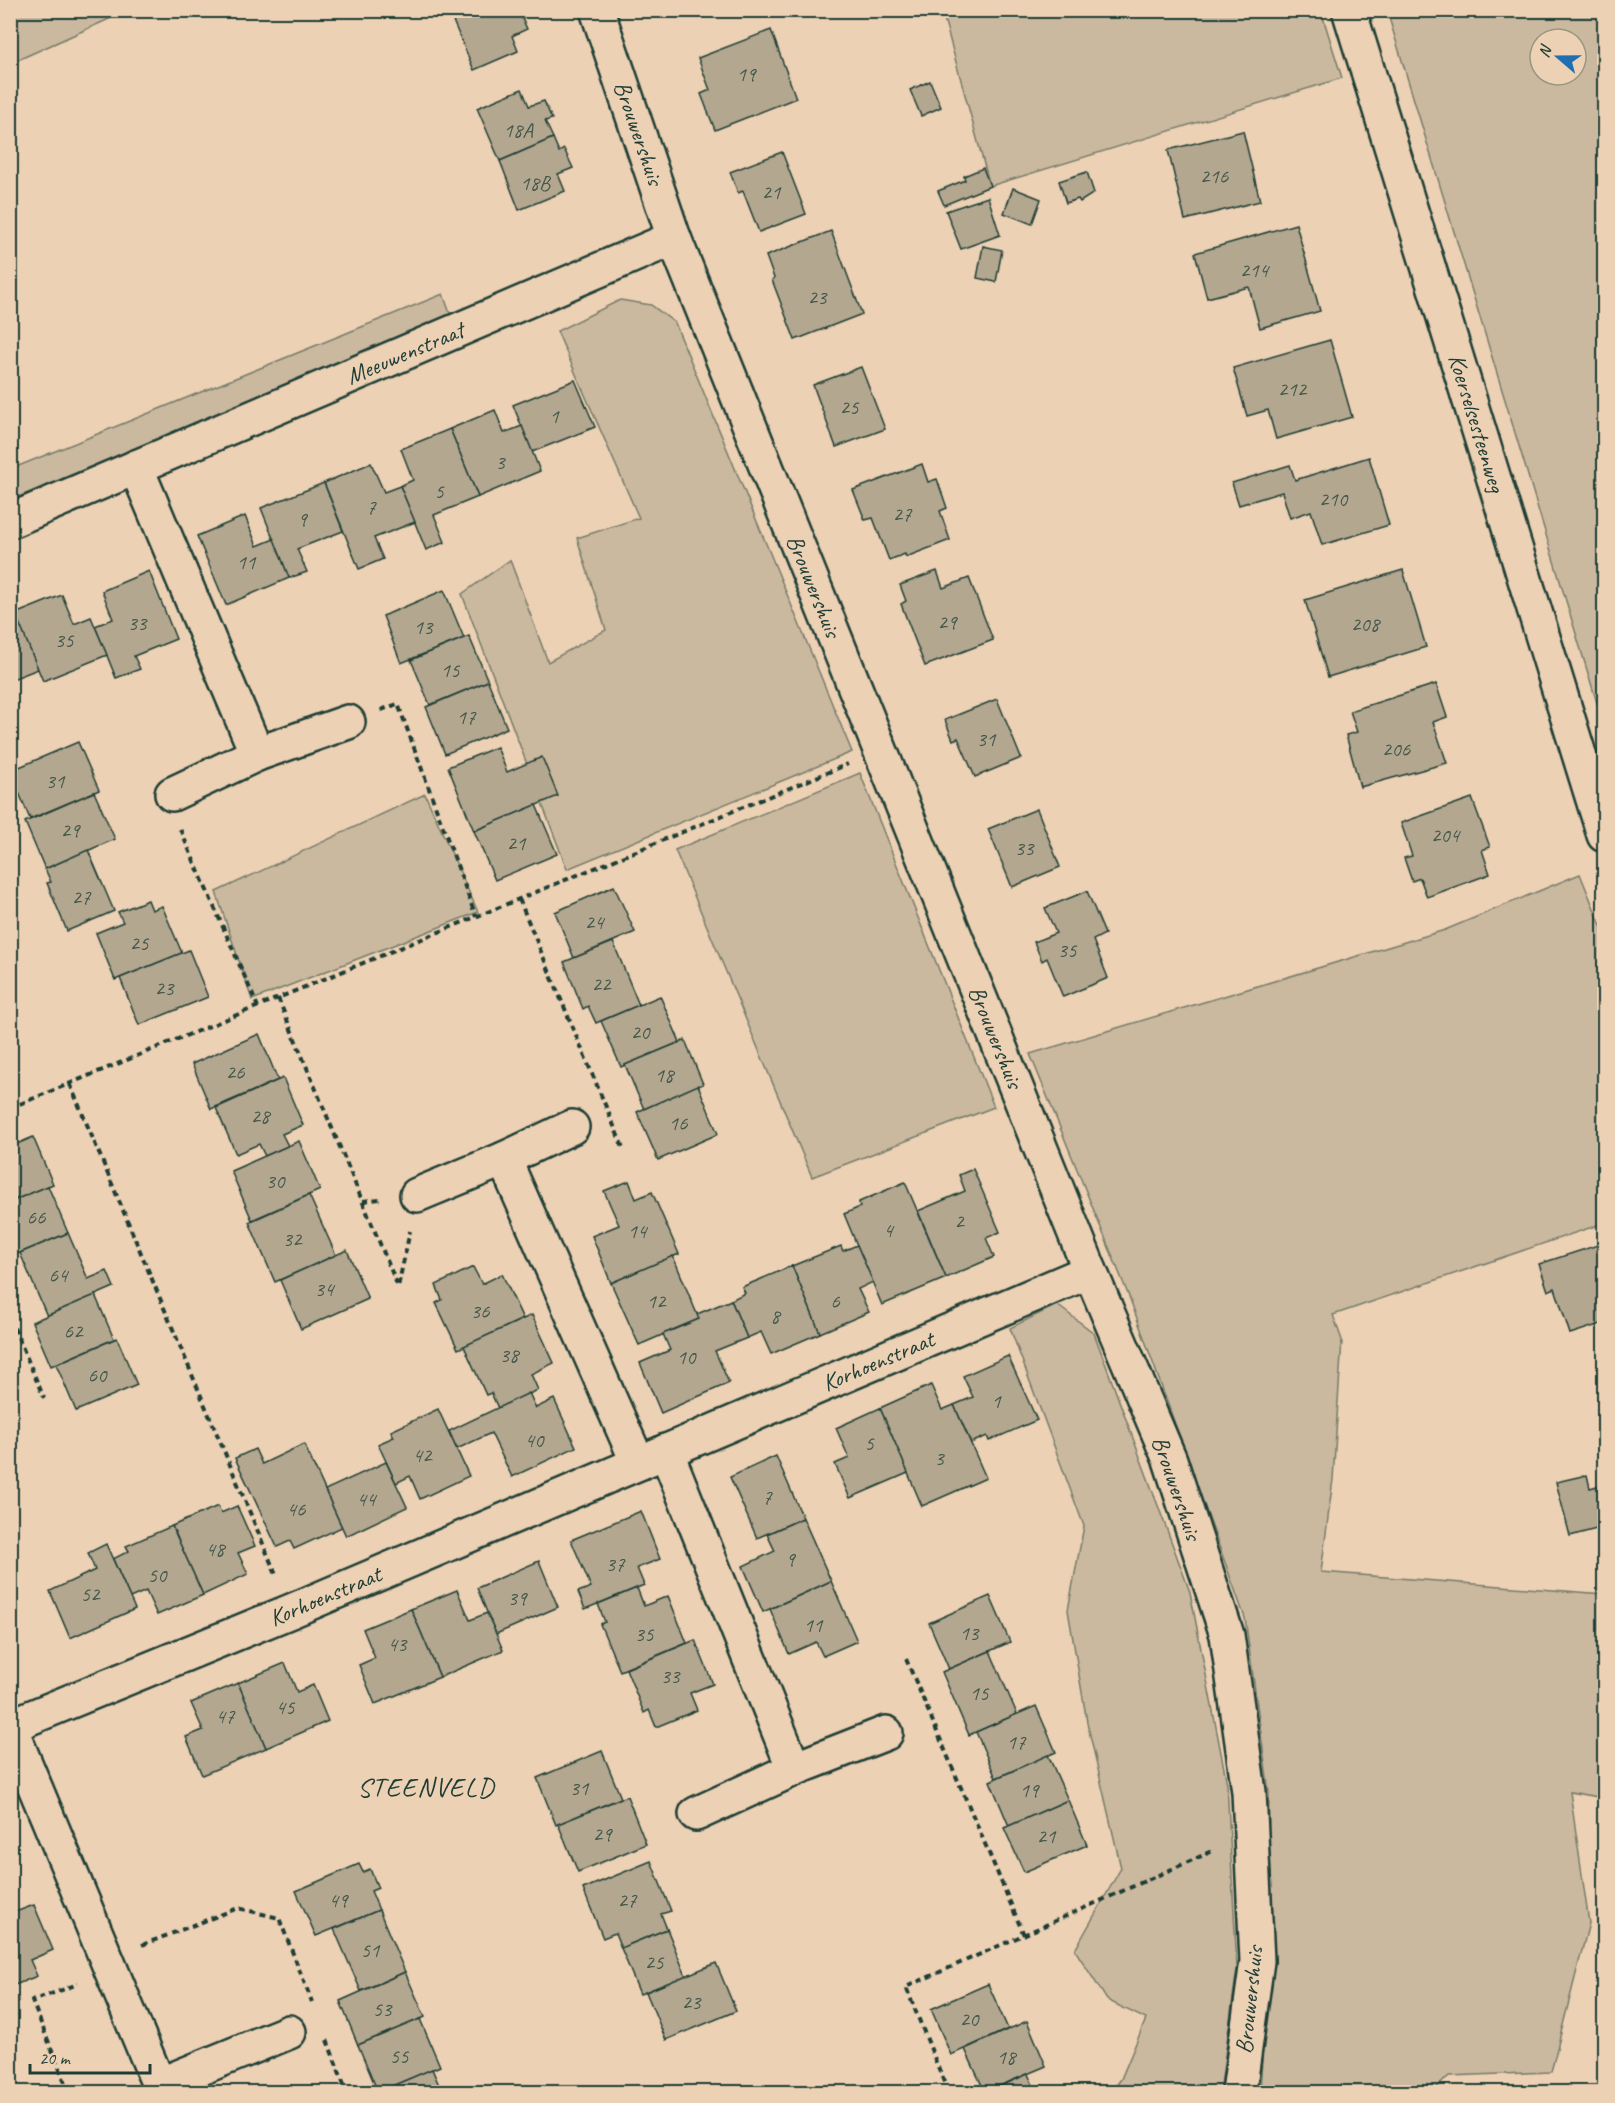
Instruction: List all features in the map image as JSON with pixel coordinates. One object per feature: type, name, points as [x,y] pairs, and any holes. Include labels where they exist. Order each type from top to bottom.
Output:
[{"type":"street","name":"Brouwershuis","points":[[597,10],[674,238],[1090,1271],[1170,1460],[1227,1635],[1249,1792],[1257,1961],[1239,2092]]},
{"type":"street","name":"Koerselsesteenweg","points":[[1349,10],[1605,835]]},
{"type":"street","name":"Meeuwenstraat","points":[[10,521],[674,238]]},
{"type":"street","points":[[136,467],[257,754]]},
{"type":"street","points":[[172,794],[257,754],[348,722]]},
{"type":"street","points":[[417,1195],[504,1159],[572,1127]]},
{"type":"street","points":[[504,1159],[652,1457],[794,1769]]},
{"type":"street","name":"Korhoenstraat","points":[[289,2032],[159,2085],[10,1727],[291,1611],[1090,1271]]},
{"type":"street","points":[[696,1814],[794,1769],[886,1733]]},
{"type":"path","points":[[348,722],[398,704],[476,917]]},
{"type":"path","points":[[10,1108],[881,750]]},
{"type":"path","points":[[172,794],[173,813],[258,1007]]},
{"type":"path","points":[[519,899],[624,1149]]},
{"type":"path","points":[[278,998],[398,1287],[417,1195],[363,1201]]},
{"type":"path","points":[[70,1084],[291,1611]]},
{"type":"path","points":[[10,1318],[44,1398]]},
{"type":"path","points":[[906,1659],[1024,1935]]},
{"type":"path","points":[[948,2092],[906,1987],[1251,1834]]},
{"type":"path","points":[[69,2092],[32,2001],[86,1981],[106,1959],[238,1908],[279,1918],[313,2005]]},
{"type":"path","points":[[326,2038],[347,2092]]},
{"type":"shaded area","points":[[11,10],[127,10],[127,11],[11,63]]},
{"type":"shaded area","points":[[942,11],[1321,11],[1342,78],[990,186]]},
{"type":"shaded area","points":[[1387,11],[1604,11],[1604,726]]},
{"type":"shaded area","points":[[443,294],[451,316],[11,500],[11,469]]},
{"type":"shaded area","points":[[620,300],[651,305],[675,323],[852,752],[567,869],[462,594],[510,560],[548,662],[606,630],[577,538],[639,518],[557,331]]},
{"type":"shaded area","points":[[860,773],[994,1107],[812,1177],[675,850]]},
{"type":"shaded area","points":[[425,794],[478,912],[252,1000],[216,892]]},
{"type":"shaded area","points":[[1580,874],[1604,933],[1604,1223],[1333,1315],[1342,1340],[1333,1479],[1321,1572],[1604,1594],[1604,1798],[1570,1792],[1589,1923],[1551,2072],[1449,2076],[1432,2092],[1260,2092],[1266,1996],[1269,1792],[1245,1618],[1130,1299],[1030,1054],[1445,930]]},
{"type":"shaded area","points":[[1057,1305],[1094,1333],[1190,1592],[1227,1784],[1237,1968],[1220,2092],[1111,2092],[1121,2079],[1146,2019],[1107,2000],[1075,1950],[1121,1868],[1087,1722],[1068,1610],[1084,1526],[1010,1328]]},
{"type":"building","points":[[449,10],[478,10],[453,21]]},
{"type":"building","points":[[478,10],[512,10],[514,14],[519,12],[527,29],[512,36],[518,51],[474,70],[453,21]]},
{"type":"building","points":[[771,30],[796,98],[715,130],[701,94],[710,90],[698,58]]},
{"type":"building","points":[[930,81],[941,107],[921,116],[910,90]]},
{"type":"building","points":[[522,89],[529,106],[544,101],[552,119],[545,121],[553,138],[500,161],[477,108]]},
{"type":"building","points":[[1243,131],[1260,201],[1185,220],[1168,150]]},
{"type":"building","points":[[553,138],[559,152],[564,149],[573,168],[558,174],[565,191],[519,210],[500,161]]},
{"type":"building","points":[[782,152],[806,214],[759,232],[743,191],[738,193],[730,172]]},
{"type":"building","points":[[983,168],[990,186],[944,205],[938,191],[965,180],[964,176]]},
{"type":"building","points":[[1087,172],[1094,193],[1080,202],[1078,199],[1066,203],[1059,181]]},
{"type":"building","points":[[1013,188],[1041,199],[1032,224],[1004,213]]},
{"type":"building","points":[[988,197],[1000,235],[961,249],[946,211]]},
{"type":"building","points":[[1296,224],[1320,311],[1260,328],[1249,287],[1207,298],[1195,253]]},
{"type":"building","points":[[831,231],[862,314],[795,340],[772,280],[774,278],[766,256]]},
{"type":"building","points":[[983,246],[1002,250],[996,282],[977,278]]},
{"type":"building","points":[[1330,340],[1352,417],[1276,439],[1268,410],[1247,416],[1233,368]]},
{"type":"building","points":[[861,367],[885,429],[836,447],[813,385]]},
{"type":"building","points":[[575,380],[595,427],[532,452],[513,405]]},
{"type":"building","points":[[495,410],[504,433],[522,426],[540,471],[478,497],[450,429]]},
{"type":"building","points":[[450,429],[478,497],[434,515],[445,542],[426,550],[400,486],[413,480],[401,449]]},
{"type":"building","points":[[1369,457],[1389,525],[1322,545],[1311,511],[1290,518],[1282,492],[1239,505],[1232,483],[1290,465],[1295,480]]},
{"type":"building","points":[[371,463],[384,492],[400,486],[415,522],[374,538],[383,559],[359,569],[324,483]]},
{"type":"building","points":[[922,464],[928,482],[937,479],[947,508],[940,511],[950,540],[906,557],[905,554],[889,560],[873,518],[865,520],[853,490]]},
{"type":"building","points":[[324,483],[343,531],[297,549],[307,572],[289,578],[261,508]]},
{"type":"building","points":[[245,516],[257,546],[274,539],[289,578],[226,605],[197,536]]},
{"type":"building","points":[[1403,570],[1426,647],[1328,677],[1305,600]]},
{"type":"building","points":[[149,571],[176,639],[134,656],[140,669],[116,678],[95,626],[113,619],[102,591]]},
{"type":"building","points":[[937,571],[943,588],[969,578],[993,640],[925,666],[901,604],[906,601],[900,585]]},
{"type":"building","points":[[444,590],[464,638],[401,663],[383,616]]},
{"type":"building","points":[[62,595],[74,624],[91,617],[107,655],[43,681],[15,614]]},
{"type":"building","points":[[18,620],[38,669],[10,680],[10,623]]},
{"type":"building","points":[[469,636],[488,681],[430,705],[411,660]]},
{"type":"building","points":[[488,681],[507,728],[445,754],[426,707]]},
{"type":"building","points":[[1436,684],[1447,717],[1433,722],[1447,763],[1360,787],[1346,735],[1357,732],[1350,711]]},
{"type":"building","points":[[997,699],[1021,758],[975,777],[958,738],[953,740],[945,720]]},
{"type":"building","points":[[78,742],[99,790],[30,819],[10,771]]},
{"type":"building","points":[[497,747],[507,772],[542,757],[558,796],[474,831],[448,767]]},
{"type":"building","points":[[94,792],[115,839],[45,869],[25,822]]},
{"type":"building","points":[[1472,798],[1490,847],[1482,850],[1490,874],[1427,897],[1420,878],[1412,881],[1404,858],[1412,856],[1401,823]]},
{"type":"building","points":[[536,805],[557,854],[495,880],[474,831]]},
{"type":"building","points":[[1037,809],[1060,867],[1012,887],[988,829]]},
{"type":"building","points":[[88,850],[114,911],[67,931],[47,883],[51,882],[45,869]]},
{"type":"building","points":[[614,886],[635,932],[574,958],[555,912]]},
{"type":"building","points":[[1087,891],[1105,934],[1093,940],[1108,978],[1063,997],[1047,958],[1042,961],[1034,942],[1056,933],[1045,908]]},
{"type":"building","points":[[148,900],[152,910],[162,906],[182,953],[115,980],[96,933],[123,922],[118,912]]},
{"type":"building","points":[[613,942],[639,1005],[596,1023],[588,1006],[583,1009],[564,962]]},
{"type":"building","points":[[189,950],[208,997],[139,1025],[120,978]]},
{"type":"building","points":[[660,996],[680,1042],[621,1067],[601,1021]]},
{"type":"building","points":[[259,1034],[278,1080],[211,1109],[192,1064]]},
{"type":"building","points":[[685,1040],[703,1084],[644,1109],[625,1065]]},
{"type":"building","points":[[283,1078],[303,1125],[282,1134],[288,1146],[265,1156],[259,1144],[236,1154],[216,1108]]},
{"type":"building","points":[[698,1085],[718,1134],[658,1160],[637,1112]]},
{"type":"building","points":[[33,1137],[53,1184],[10,1202],[10,1147]]},
{"type":"building","points":[[299,1141],[320,1190],[252,1220],[231,1171]]},
{"type":"building","points":[[973,1169],[1000,1232],[986,1238],[994,1257],[946,1278],[918,1211],[965,1191],[959,1175]]},
{"type":"building","points":[[629,1181],[636,1199],[652,1192],[679,1254],[611,1283],[592,1236],[619,1225],[604,1191]]},
{"type":"building","points":[[905,1182],[946,1278],[882,1305],[844,1214],[860,1207],[859,1202]]},
{"type":"building","points":[[48,1186],[68,1233],[10,1257],[10,1202]]},
{"type":"building","points":[[309,1195],[336,1255],[275,1282],[249,1222]]},
{"type":"building","points":[[68,1233],[88,1279],[107,1271],[114,1287],[47,1316],[20,1253]]},
{"type":"building","points":[[1604,1243],[1604,1323],[1570,1334],[1555,1288],[1548,1291],[1539,1264]]},
{"type":"building","points":[[857,1245],[873,1282],[858,1289],[869,1312],[820,1333],[792,1266],[841,1246],[843,1251]]},
{"type":"building","points":[[347,1250],[368,1299],[301,1329],[280,1280]]},
{"type":"building","points":[[673,1256],[699,1319],[639,1345],[611,1283]]},
{"type":"building","points":[[792,1266],[820,1333],[771,1354],[761,1332],[747,1338],[731,1300],[745,1293],[742,1287]]},
{"type":"building","points":[[473,1267],[482,1284],[502,1274],[523,1319],[458,1349],[436,1303],[442,1300],[436,1285]]},
{"type":"building","points":[[95,1295],[114,1339],[51,1366],[32,1322]]},
{"type":"building","points":[[731,1300],[747,1338],[715,1351],[729,1383],[661,1413],[640,1363],[670,1350],[663,1334],[699,1319],[697,1314]]},
{"type":"building","points":[[532,1315],[554,1363],[531,1374],[538,1390],[498,1408],[491,1393],[486,1395],[464,1346]]},
{"type":"building","points":[[117,1338],[137,1385],[76,1411],[56,1364]]},
{"type":"building","points":[[1008,1356],[1037,1420],[989,1441],[987,1436],[971,1443],[954,1405],[973,1397],[963,1376]]},
{"type":"building","points":[[931,1385],[942,1410],[954,1405],[986,1478],[922,1506],[880,1408]]},
{"type":"building","points":[[529,1393],[536,1408],[554,1399],[576,1447],[512,1477],[491,1433],[457,1449],[449,1431]]},
{"type":"building","points":[[880,1408],[908,1473],[850,1498],[835,1464],[849,1458],[836,1428]]},
{"type":"building","points":[[438,1409],[469,1476],[420,1499],[410,1476],[396,1483],[378,1444],[394,1437],[391,1431]]},
{"type":"building","points":[[304,1444],[342,1527],[294,1549],[290,1541],[277,1547],[235,1458],[255,1449],[262,1464]]},
{"type":"building","points":[[776,1456],[803,1518],[757,1538],[730,1477]]},
{"type":"building","points":[[386,1462],[407,1507],[346,1536],[325,1490]]},
{"type":"building","points":[[1587,1475],[1590,1488],[1604,1484],[1604,1527],[1570,1536],[1556,1482]]},
{"type":"building","points":[[218,1506],[221,1513],[237,1506],[255,1546],[238,1553],[248,1574],[203,1595],[172,1526]]},
{"type":"building","points":[[641,1511],[660,1559],[637,1568],[644,1585],[585,1609],[578,1592],[591,1587],[571,1540]]},
{"type":"building","points":[[803,1518],[831,1581],[763,1612],[743,1566],[775,1551],[767,1534]]},
{"type":"building","points":[[172,1526],[203,1595],[157,1615],[146,1591],[130,1598],[113,1559],[129,1551],[126,1546]]},
{"type":"building","points":[[106,1544],[135,1609],[70,1638],[50,1591],[95,1570],[88,1553]]},
{"type":"building","points":[[539,1561],[558,1607],[496,1634],[477,1588]]},
{"type":"building","points":[[831,1581],[857,1641],[823,1656],[816,1642],[789,1654],[770,1609]]},
{"type":"building","points":[[637,1588],[644,1606],[668,1596],[687,1643],[620,1671],[600,1624],[605,1622],[598,1604]]},
{"type":"building","points":[[457,1590],[470,1620],[487,1613],[503,1650],[440,1677],[411,1609]]},
{"type":"building","points":[[990,1596],[1010,1642],[949,1669],[929,1623]]},
{"type":"building","points":[[411,1609],[440,1677],[375,1704],[359,1665],[375,1658],[363,1629]]},
{"type":"building","points":[[695,1640],[713,1684],[690,1693],[697,1710],[656,1727],[649,1710],[644,1713],[626,1669]]},
{"type":"building","points":[[990,1651],[1017,1714],[969,1735],[942,1672]]},
{"type":"building","points":[[285,1663],[297,1692],[313,1685],[328,1721],[266,1748],[238,1683]]},
{"type":"building","points":[[238,1683],[266,1748],[202,1775],[186,1737],[203,1730],[191,1703]]},
{"type":"building","points":[[1036,1706],[1056,1752],[996,1778],[976,1732]]},
{"type":"building","points":[[602,1751],[621,1798],[556,1825],[537,1778]]},
{"type":"building","points":[[1048,1755],[1068,1800],[1009,1826],[990,1781]]},
{"type":"building","points":[[627,1796],[646,1844],[578,1872],[558,1824]]},
{"type":"building","points":[[1068,1800],[1087,1845],[1024,1872],[1004,1828]]},
{"type":"building","points":[[651,1861],[671,1911],[661,1914],[667,1929],[621,1948],[615,1933],[603,1938],[583,1889]]},
{"type":"building","points":[[359,1864],[363,1872],[370,1869],[378,1888],[371,1891],[379,1910],[316,1936],[296,1891]]},
{"type":"building","points":[[34,1905],[53,1950],[30,1960],[37,1976],[10,1987],[10,1914]]},
{"type":"building","points":[[379,1910],[405,1972],[361,1991],[334,1929]]},
{"type":"building","points":[[667,1929],[686,1976],[640,1994],[621,1948]]},
{"type":"building","points":[[716,1963],[736,2011],[666,2040],[646,1992]]},
{"type":"building","points":[[405,1972],[425,2017],[358,2045],[340,2001]]},
{"type":"building","points":[[988,1984],[1008,2029],[951,2055],[931,2009]]},
{"type":"building","points":[[420,2019],[440,2066],[378,2092],[358,2045]]},
{"type":"building","points":[[1027,2021],[1046,2066],[985,2092],[965,2049]]},
{"type":"building","points":[[10,2046],[19,2065],[10,2069]]},
{"type":"building","points":[[432,2069],[442,2092],[378,2092]]},
{"type":"building","points":[[10,2072],[19,2092],[10,2092]]},
{"type":"building","points":[[1028,2074],[1036,2092],[987,2092]]},
{"type":"district","name":"STEENVELD","points":[[426,1787]]}]
